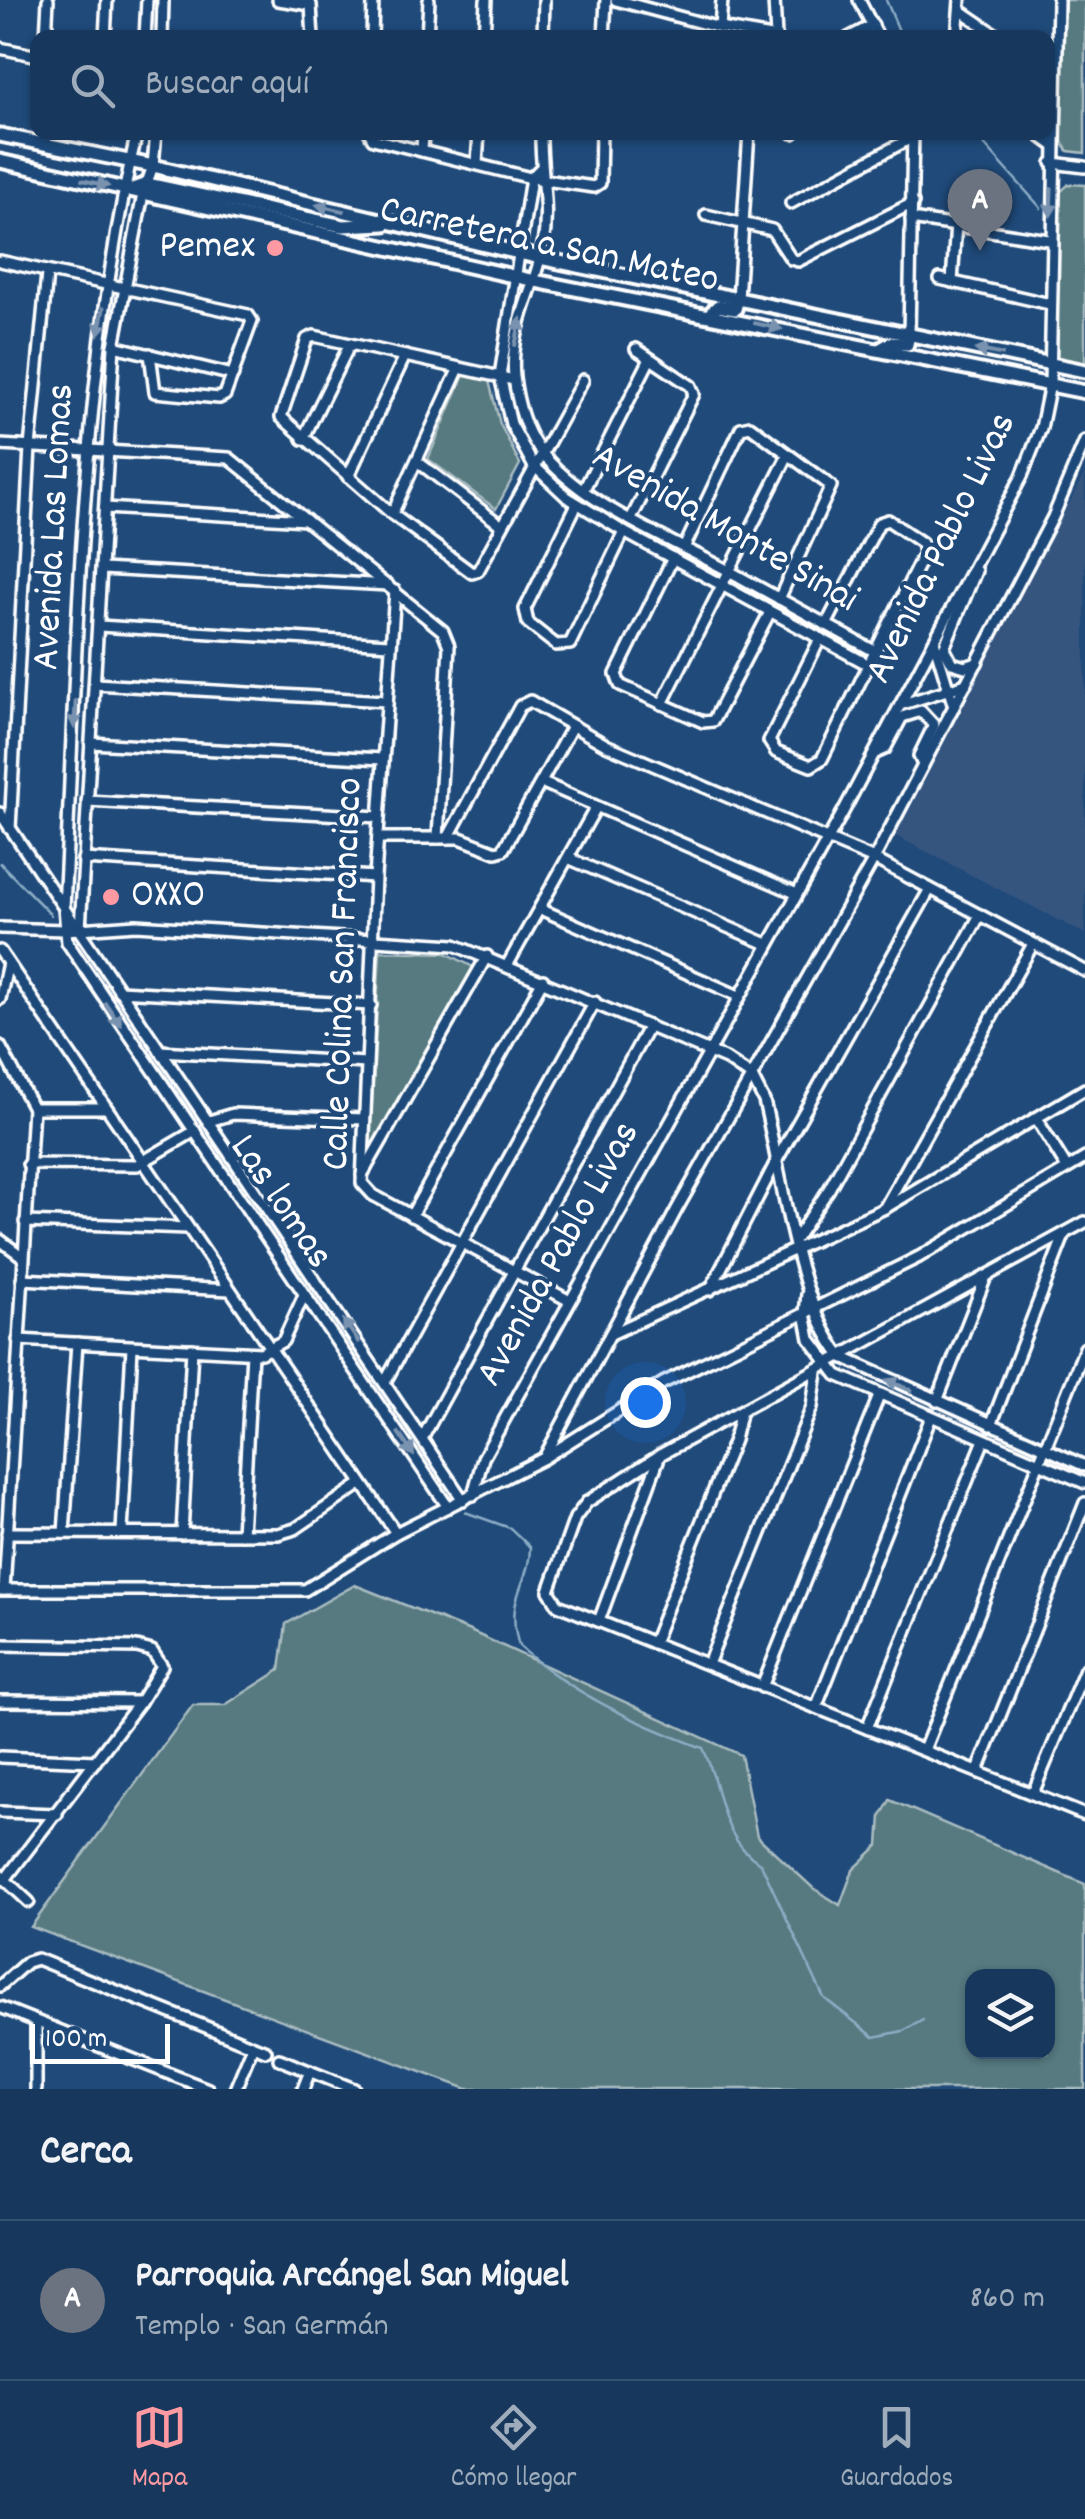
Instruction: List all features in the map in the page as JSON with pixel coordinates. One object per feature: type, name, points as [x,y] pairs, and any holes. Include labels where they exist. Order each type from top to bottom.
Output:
[{"type":"main road","name":"Carretera a San Mateo","points":[[0,135],[153,166],[540,258],[1085,371]]},
{"type":"main road","name":"Carretera a San Mateo","points":[[0,161],[127,190],[145,189],[536,281],[1085,392]]},
{"type":"main road","points":[[145,189],[343,226],[394,223]]},
{"type":"main road","points":[[710,314],[718,306],[734,308],[738,299]]},
{"type":"main road","points":[[879,350],[892,343],[906,344],[909,335]]},
{"type":"street","points":[[46,30],[48,0]]},
{"type":"street","points":[[105,30],[107,0]]},
{"type":"street","points":[[146,30],[148,0]]},
{"type":"street","points":[[162,30],[164,0]]},
{"type":"street","points":[[278,0],[312,5],[314,30]]},
{"type":"street","points":[[372,30],[373,0]]},
{"type":"street","points":[[428,30],[429,0]]},
{"type":"street","points":[[484,30],[486,0]]},
{"type":"street","points":[[544,0],[544,30]]},
{"type":"street","points":[[604,30],[606,0]]},
{"type":"street","points":[[616,0],[729,30]]},
{"type":"street","points":[[666,0],[666,15]]},
{"type":"street","points":[[720,28],[722,0]]},
{"type":"street","points":[[774,0],[776,30]]},
{"type":"street","points":[[859,0],[875,30]]},
{"type":"street","name":"Avenida Pablo Livas","points":[[1054,30],[1055,2]]},
{"type":"street","points":[[958,30],[960,5]]},
{"type":"street","points":[[960,5],[991,30]]},
{"type":"street","points":[[863,30],[872,25]]},
{"type":"street","points":[[0,48],[30,54]]},
{"type":"street","name":"Avenida Las Lomas","points":[[64,930],[88,449],[98,332],[134,140]]},
{"type":"street","name":"Avenida Las Lomas","points":[[80,929],[114,346],[155,140]]},
{"type":"street","points":[[381,140],[531,178],[594,187],[600,184],[601,140]]},
{"type":"street","points":[[422,151],[423,140]]},
{"type":"street","points":[[477,164],[478,140]]},
{"type":"street","points":[[541,140],[540,168],[546,180]]},
{"type":"street","points":[[738,299],[749,140]]},
{"type":"street","points":[[791,203],[904,140]]},
{"type":"street","points":[[909,335],[913,140]]},
{"type":"street","points":[[1045,140],[1054,146]]},
{"type":"street","name":"Avenida Pablo Livas","points":[[468,1497],[484,1458],[568,1300],[843,812],[1022,476],[1040,428],[1050,384],[1054,140]]},
{"type":"street","points":[[1052,163],[1085,168]]},
{"type":"street","points":[[531,178],[540,168]]},
{"type":"street","name":"Avenida Monte Sinai","points":[[531,178],[500,376],[511,424],[533,465],[577,504],[624,532],[869,665],[876,652],[631,519],[584,489],[541,452],[528,432],[514,380],[514,346],[525,297],[536,281],[546,180]]},
{"type":"street","points":[[706,215],[777,233],[791,259],[798,261],[912,203]]},
{"type":"street","points":[[912,219],[1050,240]]},
{"type":"street","points":[[952,282],[956,224]]},
{"type":"street","points":[[0,261],[248,315],[252,322],[220,398],[155,392],[150,354]]},
{"type":"street","points":[[10,828],[30,447],[47,274]]},
{"type":"street","points":[[940,279],[1050,304]]},
{"type":"street","points":[[514,380],[314,336],[307,339],[281,412],[282,422],[392,514],[472,573],[478,571],[583,380]]},
{"type":"street","points":[[302,439],[350,344]]},
{"type":"street","points":[[114,346],[232,375]]},
{"type":"street","points":[[631,519],[694,394],[692,386],[636,349]]},
{"type":"street","points":[[348,478],[405,356]]},
{"type":"street","points":[[584,489],[650,359]]},
{"type":"street","points":[[392,514],[459,368]]},
{"type":"street","points":[[684,548],[742,428],[750,426],[788,456],[826,478],[831,489],[778,599]]},
{"type":"street","name":"Avenida Pablo Livas","points":[[544,1458],[874,860],[1054,517],[1085,441]]},
{"type":"street","points":[[0,446],[228,458],[447,636],[443,838]]},
{"type":"street","points":[[662,704],[788,456]]},
{"type":"street","points":[[418,462],[502,526]]},
{"type":"street","points":[[577,504],[525,608],[528,622],[556,645],[570,644],[624,532]]},
{"type":"street","points":[[105,508],[309,520]]},
{"type":"street","points":[[826,625],[879,523],[888,520],[918,540],[924,549],[876,652]]},
{"type":"street","points":[[977,662],[965,667],[952,663],[944,648],[970,593],[980,554]]},
{"type":"street","points":[[673,558],[615,678],[620,685],[702,722],[717,719],[770,612]]},
{"type":"street","points":[[102,569],[391,588]]},
{"type":"street","name":"Calle Colina San Francisco","points":[[391,588],[361,1177],[373,1195],[568,1300]]},
{"type":"street","points":[[100,626],[389,644]]},
{"type":"street","points":[[820,639],[771,735],[770,745],[776,752],[806,766],[819,763],[869,665]]},
{"type":"street","points":[[934,640],[954,707]]},
{"type":"street","points":[[96,684],[386,701]]},
{"type":"street","points":[[900,705],[966,684]]},
{"type":"street","points":[[443,838],[523,703],[534,703],[571,728],[874,860],[1085,971]]},
{"type":"street","points":[[874,753],[884,750],[902,718],[920,711],[934,725],[919,756],[923,766]]},
{"type":"street","points":[[378,838],[468,839],[493,851],[504,850],[571,728]]},
{"type":"street","points":[[91,743],[382,759]]},
{"type":"street","points":[[543,783],[795,894]]},
{"type":"street","points":[[88,802],[379,817]]},
{"type":"street","points":[[508,964],[595,809]]},
{"type":"street","name":"Las lomas","points":[[0,813],[423,1438],[468,1497]]},
{"type":"street","points":[[568,858],[767,944]]},
{"type":"street","points":[[83,859],[375,877]]},
{"type":"street","points":[[710,1290],[778,1158],[930,889]]},
{"type":"street","points":[[540,909],[739,996]]},
{"type":"street","points":[[796,1238],[829,1189],[980,916]]},
{"type":"street","points":[[0,928],[64,930],[136,925],[455,945],[706,1050],[752,1077],[764,1100],[778,1158],[808,1292],[810,1339],[822,1370],[812,1407],[708,1664]]},
{"type":"street","name":"Las lomas","points":[[64,930],[75,960],[448,1507]]},
{"type":"street","points":[[885,1208],[1033,944]]},
{"type":"street","points":[[0,951],[396,1533]]},
{"type":"street","points":[[361,1177],[487,956]]},
{"type":"street","points":[[0,999],[8,963]]},
{"type":"street","points":[[411,1216],[543,980]]},
{"type":"street","points":[[119,991],[370,1006]]},
{"type":"street","points":[[385,1382],[595,1002]]},
{"type":"street","points":[[423,1438],[649,1026]]},
{"type":"street","points":[[0,1046],[33,1108],[2,1590],[305,1590],[396,1533],[544,1458],[663,1383],[919,1257],[1085,1158]]},
{"type":"street","points":[[160,1051],[366,1063]]},
{"type":"street","points":[[611,1334],[885,1208],[1085,1089]]},
{"type":"street","points":[[33,1108],[106,1108]]},
{"type":"street","points":[[208,1122],[233,1114],[364,1119]]},
{"type":"street","points":[[1036,1118],[1067,1168]]},
{"type":"street","points":[[28,1164],[116,1168],[144,1162],[195,1131]]},
{"type":"street","points":[[25,1222],[188,1228]]},
{"type":"street","points":[[1085,1222],[822,1370],[660,1455],[580,1509],[550,1584],[552,1601],[1085,1816]]},
{"type":"street","points":[[991,1424],[1066,1233]]},
{"type":"street","points":[[0,1240],[23,1257]]},
{"type":"street","points":[[22,1278],[230,1290]]},
{"type":"street","points":[[937,1401],[985,1278]]},
{"type":"street","points":[[18,1340],[252,1353],[271,1350],[283,1341],[304,1295]]},
{"type":"street","points":[[809,1311],[842,1357],[1085,1466]]},
{"type":"street","points":[[64,1533],[77,1344]]},
{"type":"street","points":[[122,1532],[132,1347]]},
{"type":"street","points":[[924,1750],[1085,1348]]},
{"type":"street","points":[[182,1534],[192,1350]]},
{"type":"street","points":[[242,1534],[252,1353]]},
{"type":"street","points":[[822,1370],[1085,1483]]},
{"type":"street","points":[[762,1687],[878,1396]]},
{"type":"street","points":[[653,1643],[734,1440],[740,1414]]},
{"type":"street","points":[[816,1708],[931,1418]]},
{"type":"street","points":[[868,1728],[984,1440]]},
{"type":"street","points":[[600,1621],[660,1455]]},
{"type":"street","points":[[7,1534],[288,1532],[362,1484]]},
{"type":"street","points":[[978,1771],[1085,1503]]},
{"type":"street","points":[[0,1645],[137,1647],[152,1651],[162,1666],[57,1814],[4,1876],[29,1902]]},
{"type":"street","points":[[1033,1793],[1085,1669]]},
{"type":"street","points":[[0,1700],[140,1702]]},
{"type":"street","points":[[0,1757],[96,1760]]},
{"type":"street","points":[[0,1812],[57,1814]]},
{"type":"street","points":[[0,1986],[27,1962],[37,1959],[266,2051]]},
{"type":"street","points":[[0,2007],[208,2089]]},
{"type":"street","points":[[36,2023],[36,2087],[47,2089]]},
{"type":"street","points":[[235,2089],[253,2046]]},
{"type":"street","points":[[280,2060],[354,2089]]},
{"type":"street","points":[[302,2089],[310,2071]]},
{"type":"shaded area","points":[[1085,473],[1085,934],[896,836]]},
{"type":"green space","points":[[1065,0],[1085,0],[1085,153],[1068,151],[1060,139]]},
{"type":"green space","points":[[1069,184],[1085,185],[1085,363],[1076,365],[1064,363],[1054,354],[1058,194]]},
{"type":"green space","points":[[464,375],[489,381],[500,424],[520,464],[496,509],[428,459]]},
{"type":"green space","points":[[380,951],[446,953],[475,968],[369,1156]]},
{"type":"green space","points":[[355,1585],[470,1631],[741,1755],[757,1836],[813,1888],[840,1905],[853,1870],[879,1845],[881,1816],[890,1800],[1085,1884],[1085,2089],[467,2089],[31,1927],[193,1705],[225,1705],[280,1670],[286,1624]]},
{"type":"waterway","points":[[886,0],[899,30]]},
{"type":"waterway","points":[[980,140],[1041,208]]},
{"type":"waterway","points":[[0,863],[51,915]]},
{"type":"waterway","points":[[78,948],[196,1120]]},
{"type":"waterway","points":[[211,1139],[451,1493]]},
{"type":"waterway","points":[[465,1512],[510,1528],[530,1547],[514,1615],[519,1646],[561,1679],[606,1706],[703,1748],[729,1826],[736,1840],[761,1864],[824,1998],[874,2037],[903,2031],[923,2020]]},
{"type":"place","name":"Pemex","points":[[275,248]]},
{"type":"place","name":"Parroquia Arcángel San Miguel","points":[[980,251]]},
{"type":"place","name":"OXXO","points":[[111,897]]}]
